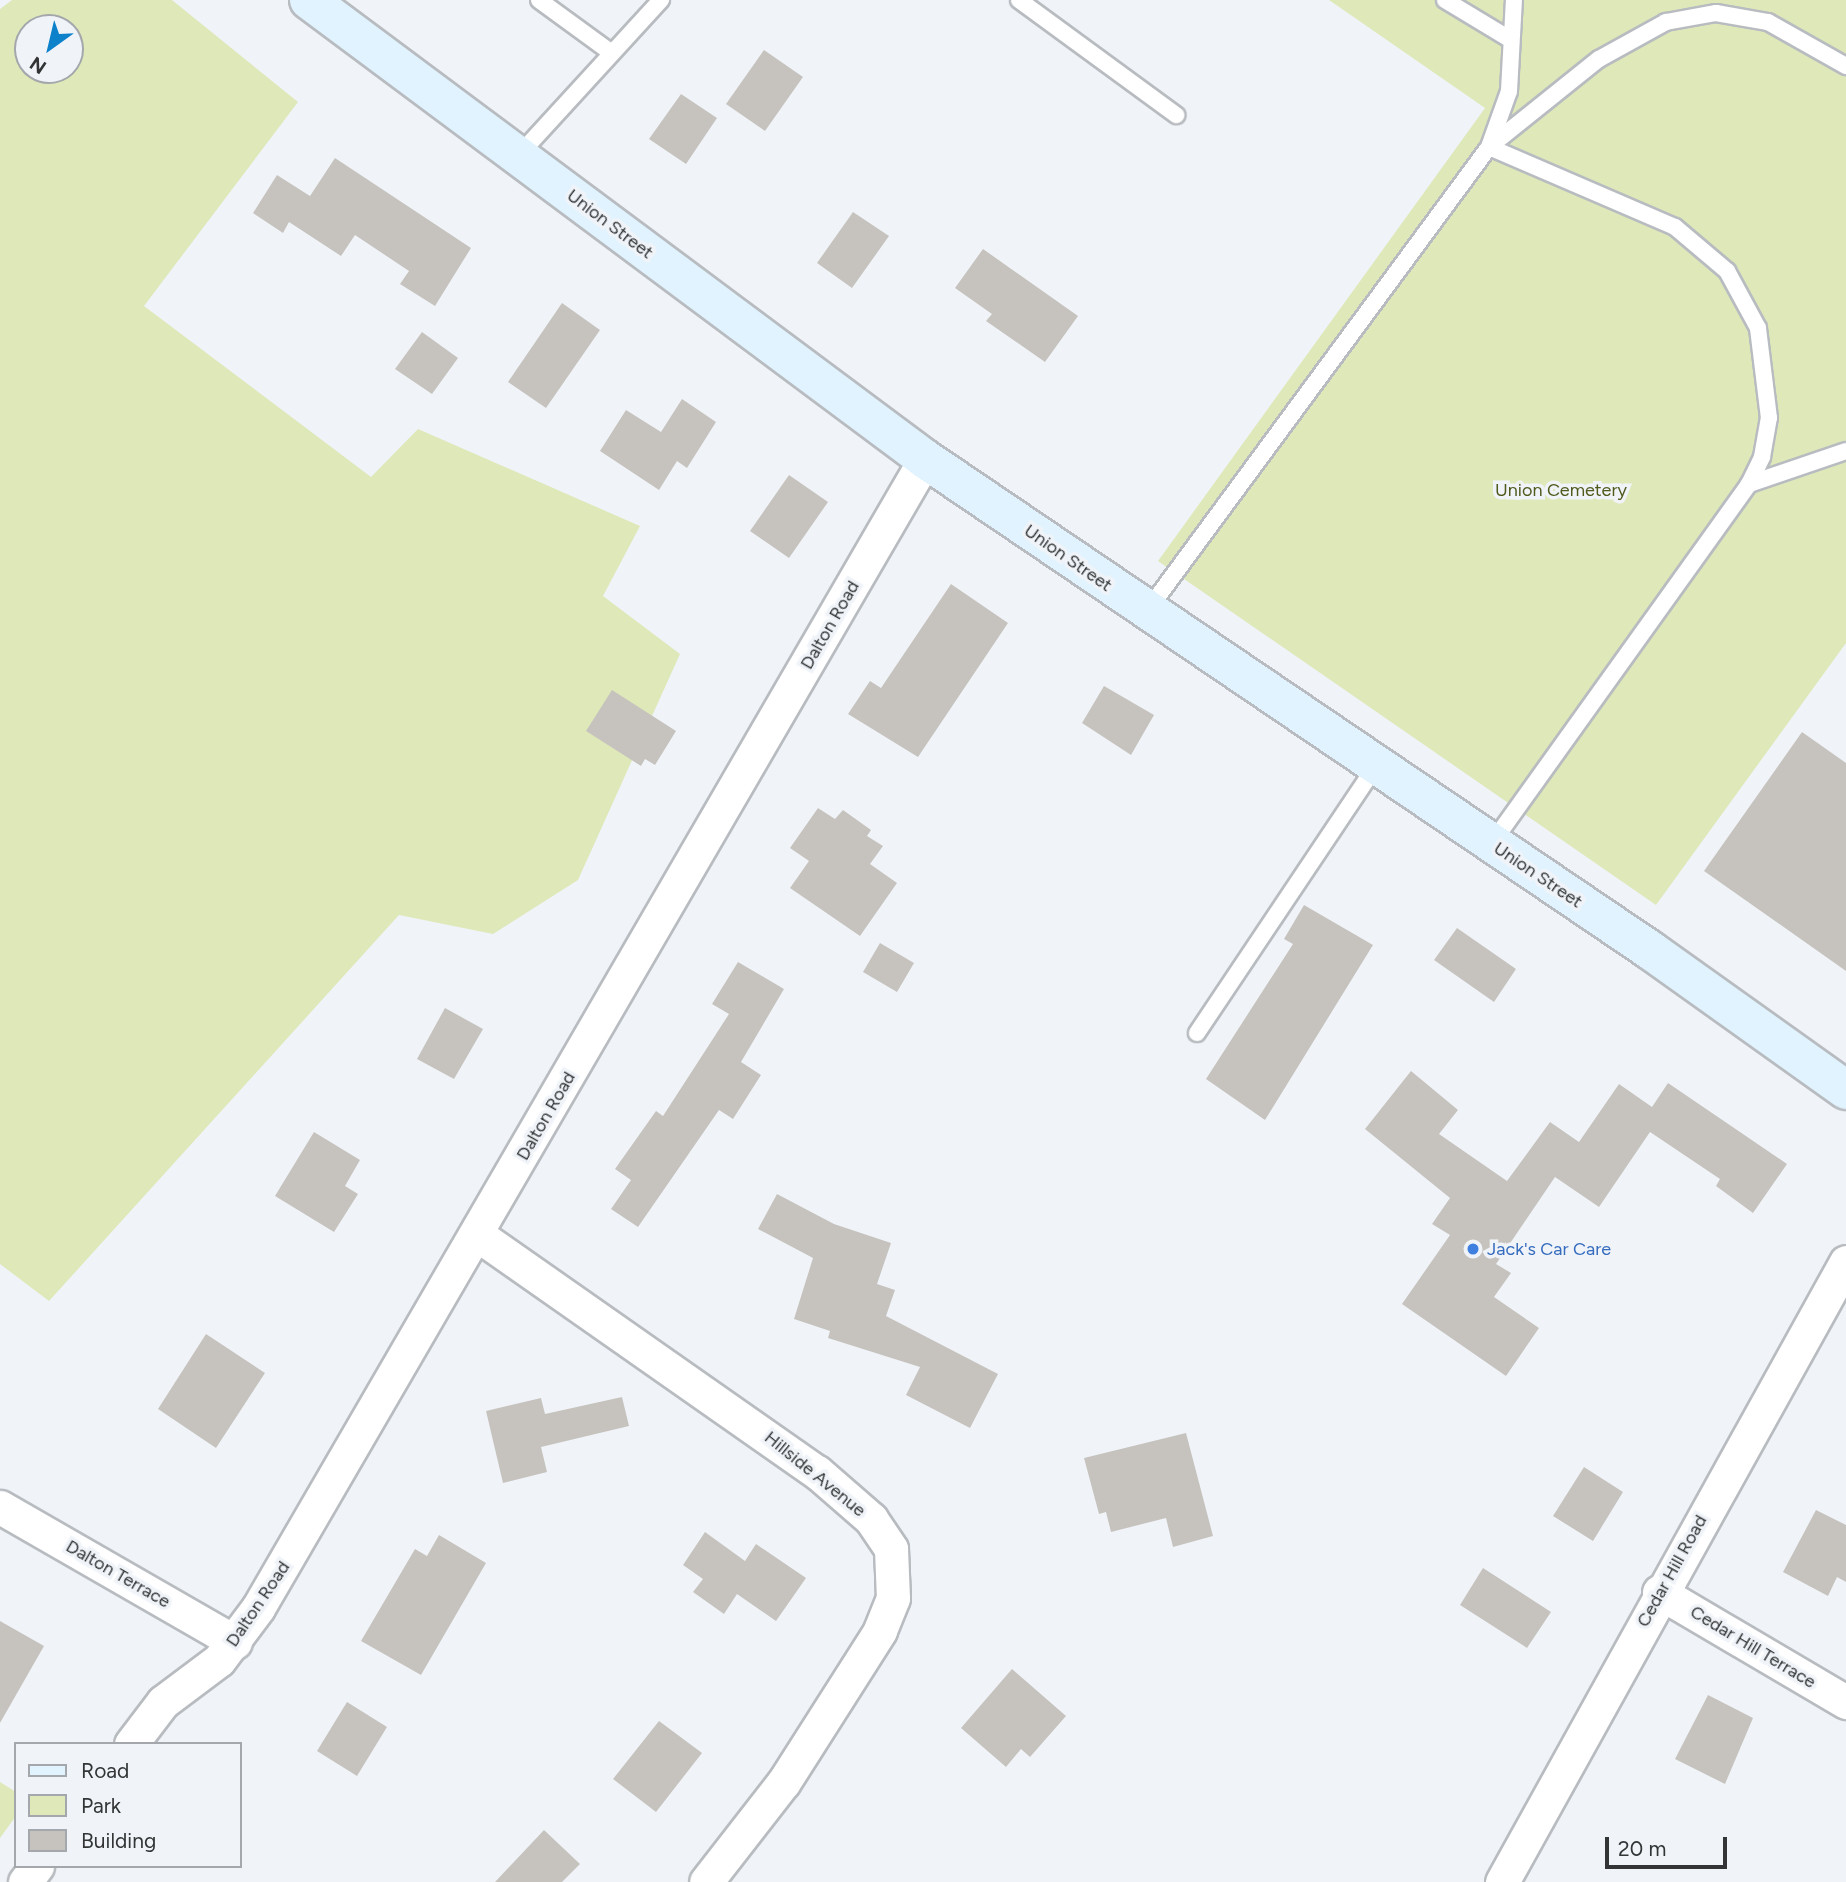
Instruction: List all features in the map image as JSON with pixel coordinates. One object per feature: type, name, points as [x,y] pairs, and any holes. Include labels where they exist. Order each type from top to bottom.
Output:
[{"type":"main road","name":"Union Street","points":[[309,0],[925,459],[1146,613],[1491,844],[1846,1090]]},
{"type":"street","name":"Dalton Road","points":[[133,1742],[163,1702],[235,1642],[478,1235],[925,459]]},
{"type":"street","name":"Hillside Avenue","points":[[478,1235],[817,1472],[871,1518],[891,1549],[893,1598],[880,1631],[783,1783],[706,1882]]},
{"type":"street","name":"Cedar Hill Road","points":[[1502,1882],[1659,1592],[1846,1262]]},
{"type":"street","name":"Dalton Terrace","points":[[0,1507],[235,1642]]},
{"type":"street","name":"Cedar Hill Terrace","points":[[1659,1592],[1846,1702]]},
{"type":"lane","points":[[539,0],[609,51]]},
{"type":"lane","points":[[518,156],[609,51],[661,0]]},
{"type":"lane","points":[[1019,0],[1176,115]]},
{"type":"lane","points":[[1444,0],[1508,38]]},
{"type":"lane","points":[[1489,147],[1509,91],[1508,38],[1514,0]]},
{"type":"lane","points":[[1146,613],[1489,147],[1599,59],[1690,15],[1768,22],[1846,66]]},
{"type":"lane","points":[[1489,147],[1675,227],[1727,271],[1758,328],[1766,374],[1767,438],[1749,484],[1491,844]]},
{"type":"lane","points":[[1749,484],[1846,452]]},
{"type":"lane","points":[[1196,1033],[1375,766]]},
{"type":"green space","points":[[12,0],[172,0],[298,102],[144,306],[371,477],[418,429],[640,526],[603,596],[680,654],[578,880],[493,934],[399,915],[49,1301],[0,1264],[0,9]]},
{"type":"green space","name":"Union Cemetery","points":[[1329,0],[1846,0],[1846,643],[1656,905],[1158,561],[1485,108]]},
{"type":"green space","points":[[0,1782],[14,1791],[14,1819],[0,1838]]},
{"type":"building","points":[[764,50],[803,77],[765,131],[726,104]]},
{"type":"building","points":[[681,94],[717,118],[686,164],[649,139]]},
{"type":"building","points":[[335,158],[471,248],[435,306],[400,284],[409,271],[355,235],[341,256],[289,222],[283,233],[253,213],[277,175],[310,196]]},
{"type":"building","points":[[853,212],[889,236],[852,288],[817,263]]},
{"type":"building","points":[[983,249],[1078,316],[1045,362],[986,321],[992,314],[955,288]]},
{"type":"building","points":[[562,303],[600,330],[546,408],[508,382]]},
{"type":"building","points":[[422,332],[458,358],[432,394],[395,369]]},
{"type":"building","points":[[682,399],[716,422],[687,468],[677,461],[659,490],[600,451],[626,410],[661,432]]},
{"type":"building","points":[[789,475],[828,502],[789,558],[750,531]]},
{"type":"building","points":[[951,584],[1008,623],[918,757],[848,714],[870,681],[881,688]]},
{"type":"building","points":[[1104,686],[1154,715],[1131,755],[1082,723]]},
{"type":"building","points":[[612,690],[676,731],[655,765],[645,759],[641,766],[586,731]]},
{"type":"building","points":[[1802,732],[1846,763],[1846,971],[1704,871]]},
{"type":"building","points":[[818,808],[835,819],[843,810],[871,830],[867,836],[883,846],[870,864],[897,883],[860,936],[790,888],[809,861],[790,848]]},
{"type":"building","points":[[1304,905],[1373,945],[1265,1120],[1206,1079],[1293,944],[1284,939]]},
{"type":"building","points":[[1457,928],[1516,969],[1494,1002],[1434,960]]},
{"type":"building","points":[[880,943],[914,963],[897,992],[863,972]]},
{"type":"building","points":[[738,962],[784,989],[741,1062],[761,1075],[733,1119],[719,1110],[638,1227],[611,1209],[631,1180],[615,1169],[656,1111],[663,1116],[729,1014],[712,1004]]},
{"type":"building","points":[[445,1008],[483,1029],[454,1079],[417,1059]]},
{"type":"building","points":[[1411,1071],[1458,1110],[1439,1134],[1507,1181],[1550,1122],[1579,1142],[1619,1084],[1652,1107],[1668,1083],[1787,1164],[1753,1213],[1716,1186],[1720,1179],[1650,1132],[1599,1207],[1555,1177],[1496,1264],[1511,1273],[1494,1297],[1539,1328],[1506,1376],[1402,1304],[1450,1235],[1432,1224],[1450,1198],[1365,1129]]},
{"type":"building","points":[[314,1132],[360,1160],[345,1186],[358,1194],[334,1232],[275,1196]]},
{"type":"building","points":[[777,1194],[834,1224],[891,1243],[877,1284],[895,1290],[886,1316],[998,1374],[970,1428],[906,1395],[920,1367],[828,1338],[830,1331],[794,1319],[813,1258],[758,1229]]},
{"type":"building","points":[[206,1334],[265,1373],[216,1448],[158,1409]]},
{"type":"building","points":[[622,1397],[629,1426],[541,1447],[547,1472],[503,1483],[486,1411],[541,1398],[545,1414]]},
{"type":"building","points":[[1186,1433],[1213,1536],[1173,1547],[1166,1518],[1111,1532],[1106,1512],[1099,1514],[1084,1458]]},
{"type":"building","points":[[1584,1467],[1623,1492],[1593,1541],[1553,1516]]},
{"type":"building","points":[[1816,1510],[1846,1525],[1846,1582],[1837,1577],[1828,1596],[1783,1572]]},
{"type":"building","points":[[705,1532],[745,1561],[756,1544],[806,1578],[776,1621],[737,1594],[724,1614],[693,1592],[703,1579],[683,1565]]},
{"type":"building","points":[[439,1535],[486,1563],[421,1675],[361,1641],[415,1549],[427,1556]]},
{"type":"building","points":[[1483,1568],[1551,1612],[1527,1648],[1460,1605]]},
{"type":"building","points":[[0,1621],[44,1646],[0,1723]]},
{"type":"building","points":[[1012,1669],[1066,1716],[1030,1757],[1021,1749],[1006,1767],[961,1728]]},
{"type":"building","points":[[1708,1695],[1753,1718],[1725,1784],[1675,1759]]},
{"type":"building","points":[[347,1702],[387,1727],[357,1776],[317,1751]]},
{"type":"building","points":[[659,1721],[702,1753],[656,1812],[613,1779]]},
{"type":"building","points":[[544,1830],[580,1864],[562,1882],[495,1882]]},
{"type":"place","name":"Jack's Car Care","points":[[1473,1249]]}]
